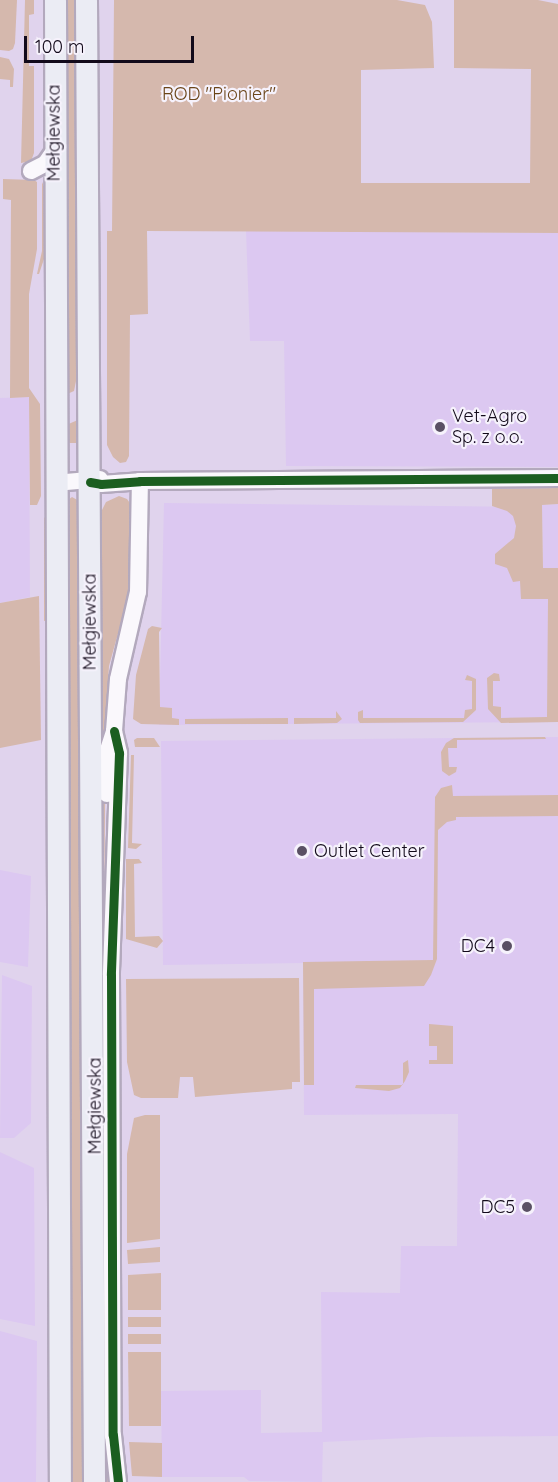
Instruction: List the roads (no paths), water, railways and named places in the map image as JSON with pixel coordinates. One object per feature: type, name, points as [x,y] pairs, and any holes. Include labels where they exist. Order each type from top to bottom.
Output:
[{"type":"main road","name":"Mełgiewska","points":[[55,0],[60,1482]]},
{"type":"main road","name":"Mełgiewska","points":[[86,0],[88,397],[96,473],[94,1482]]},
{"type":"main road","points":[[55,391],[63,408],[70,410],[78,409],[88,397]]},
{"type":"street","points":[[55,483],[96,473],[109,484],[140,481],[558,478]]},
{"type":"street","name":"Mełgiewska","points":[[117,1482],[113,1416],[111,975],[119,753],[114,731],[118,679],[138,592],[140,481]]},
{"type":"place","name":"Vet-Agro Sp. z o.o.","points":[[440,427]]},
{"type":"place","name":"Outlet Center","points":[[302,851]]},
{"type":"place","name":"DC4","points":[[507,946]]},
{"type":"place","name":"DC5","points":[[527,1207]]},
{"type":"park label","name":"ROD \"Pionier\"","points":[[219,94]]}]
